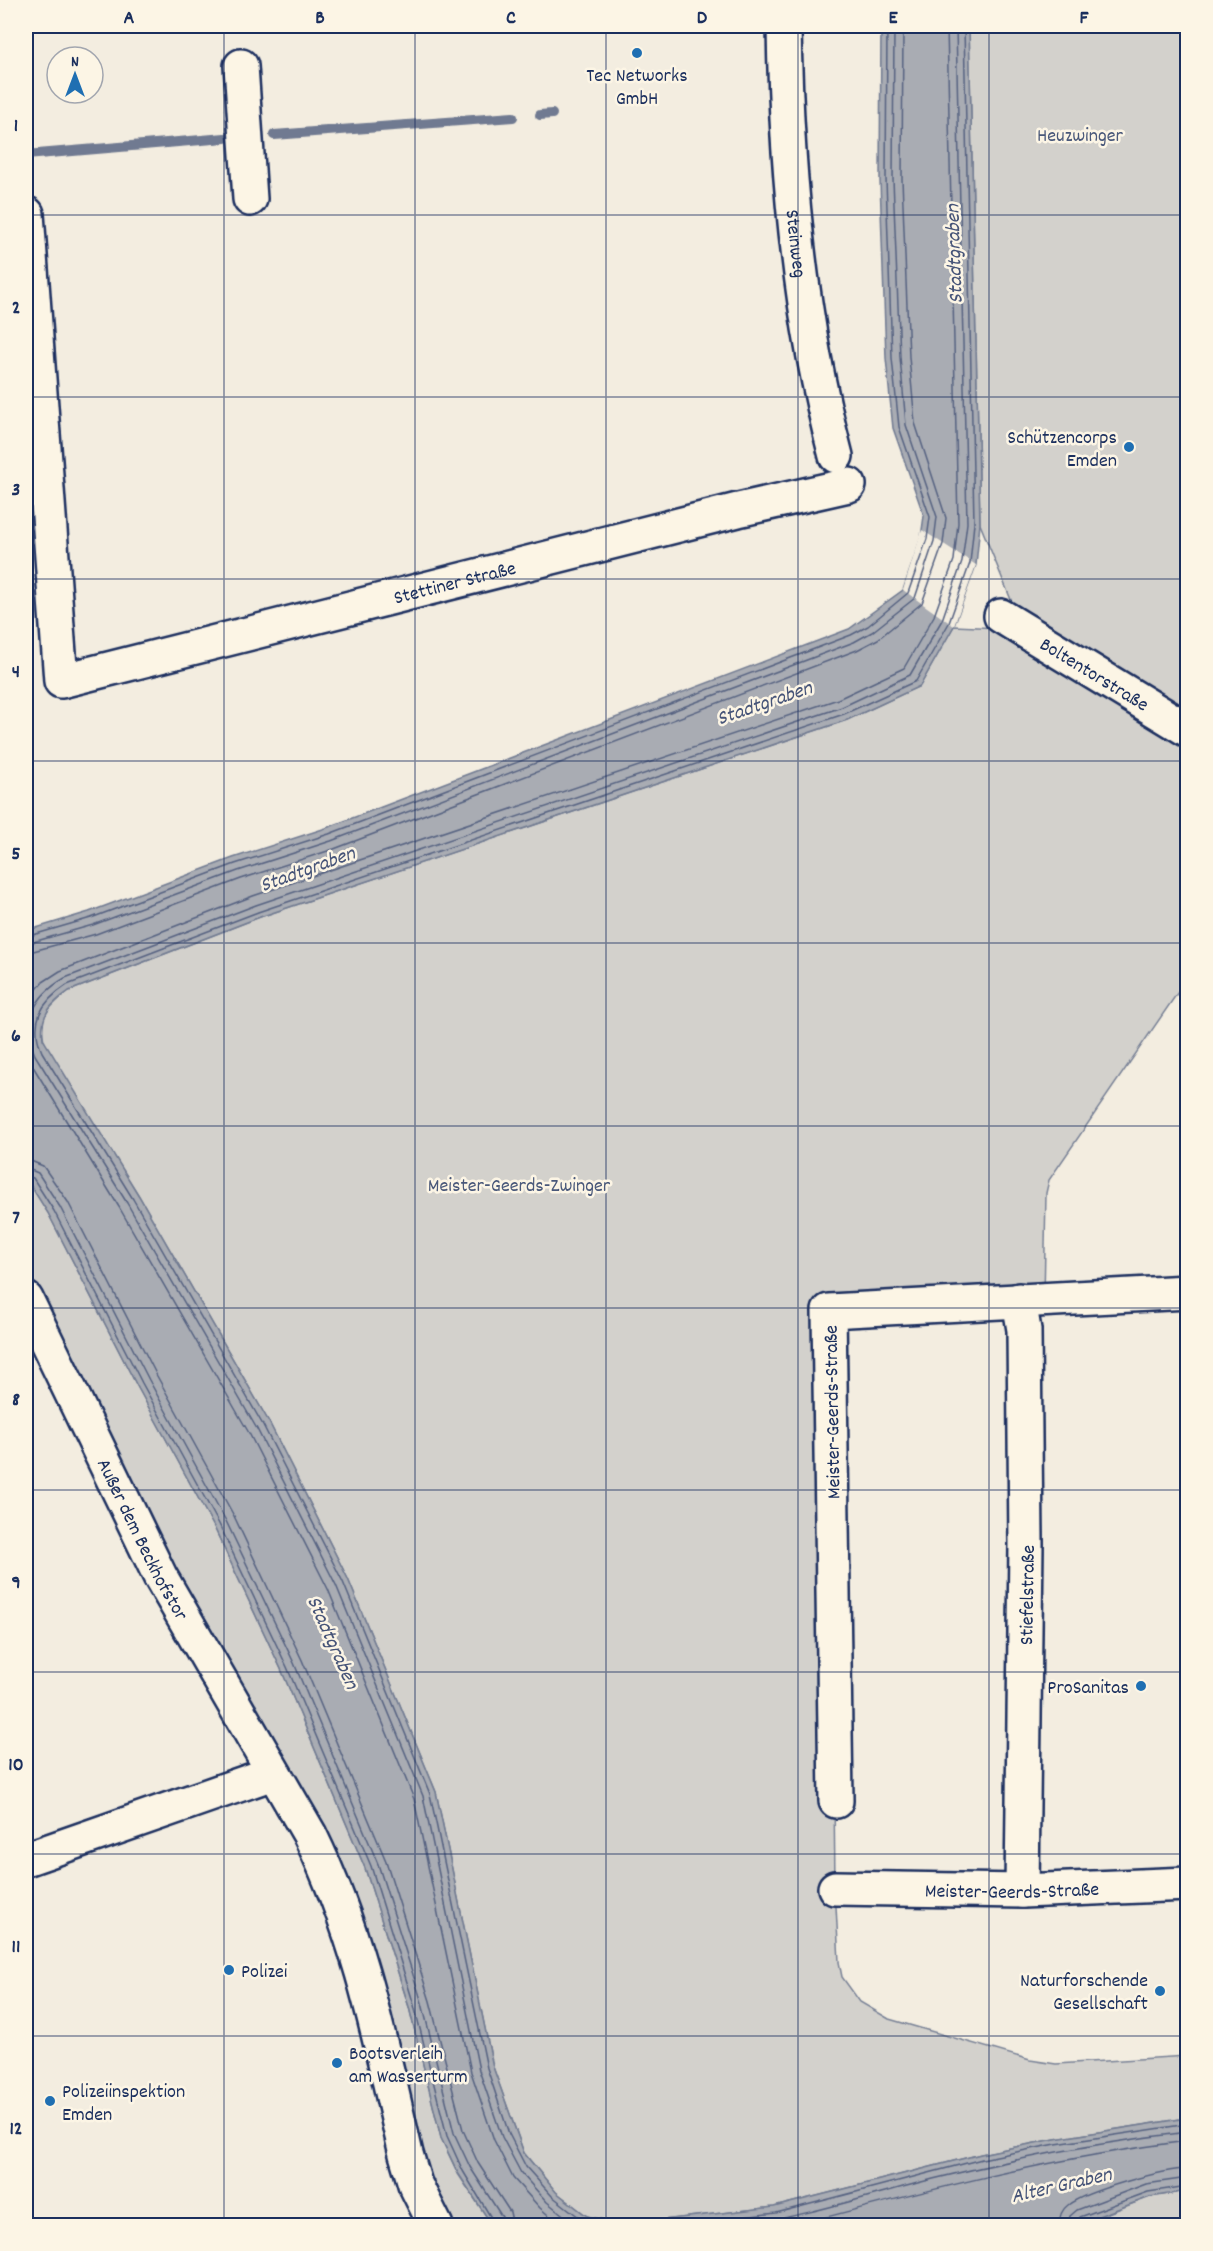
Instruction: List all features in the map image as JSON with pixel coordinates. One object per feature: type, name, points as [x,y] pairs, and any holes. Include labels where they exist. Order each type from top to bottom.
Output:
[{"type":"street","name":"Steinweg","points":[[784,26],[786,143],[792,209],[814,363],[836,456]]},
{"type":"street","points":[[241,66],[250,199]]},
{"type":"street","name":"Stettiner Straße","points":[[27,214],[61,681],[738,510],[849,485]]},
{"type":"street","name":"Boltentorstraße","points":[[1001,616],[1188,730]]},
{"type":"street","name":"Meister-Geerds-Straße","points":[[836,1801],[829,1311],[1188,1292]]},
{"type":"street","name":"Außer dem Beckhofstor","points":[[26,1299],[160,1576],[310,1835],[348,1921],[372,2006],[406,2154],[415,2184],[436,2226]]},
{"type":"street","name":"Stiefelstraße","points":[[1019,1300],[1024,1330],[1026,1544],[1022,1891]]},
{"type":"street","points":[[26,1859],[273,1773]]},
{"type":"street","name":"Meister-Geerds-Straße","points":[[835,1888],[1022,1891],[1188,1884]]},
{"type":"green space","name":"Meister-Geerds-Zwinger","points":[[969,26],[1187,26],[1187,979],[1049,1180],[1046,1193],[1044,1299],[829,1311],[835,1888],[839,1962],[842,1977],[860,2002],[889,2019],[1030,2060],[1056,2064],[1187,2056],[1187,2118],[1055,2139],[981,2154],[774,2207],[646,2222],[616,2223],[587,2216],[556,2192],[524,2153],[493,2067],[436,1792],[348,1579],[269,1422],[139,1196],[47,1049],[42,1030],[43,1022],[49,1009],[69,991],[260,917],[847,720],[920,686],[954,626],[1023,629],[980,524]]},
{"type":"green space","points":[[26,1178],[48,1213],[137,1386],[214,1527],[281,1669],[365,1868],[409,2007],[441,2138],[458,2174],[492,2225],[436,2225],[362,1966],[26,1299]]},
{"type":"green space","points":[[1187,2191],[1187,2225],[1074,2226],[1150,2197]]},
{"type":"water","points":[[881,26],[969,26],[980,524],[976,565],[954,626],[920,686],[847,720],[260,917],[69,991],[48,1011],[43,1023],[43,1039],[139,1196],[269,1422],[348,1579],[436,1792],[493,2067],[524,2153],[556,2192],[587,2216],[616,2223],[646,2222],[774,2207],[981,2154],[1055,2139],[1187,2118],[1187,2191],[1150,2197],[1074,2225],[492,2225],[458,2173],[441,2138],[409,2007],[365,1868],[281,1669],[214,1527],[137,1386],[48,1213],[26,1178],[26,931],[89,912],[233,858],[326,828],[849,629],[903,590],[921,537],[924,516],[893,428],[886,358],[880,180]]},
{"type":"pier","points":[[922,530],[976,565],[954,626],[903,590]]},
{"type":"waterway","points":[[540,115],[552,114]]},
{"type":"waterway","points":[[274,135],[513,117]]},
{"type":"waterway","points":[[26,155],[225,138]]},
{"type":"place","name":"Tec Networks GmbH","points":[[637,53]]},
{"type":"place","name":"Schützencorps Emden","points":[[1129,447]]},
{"type":"place","name":"ProSanitas","points":[[1141,1686]]},
{"type":"place","name":"Polizei","points":[[229,1970]]},
{"type":"place","name":"Naturforschende Gesellschaft","points":[[1160,1991]]},
{"type":"place","name":"Bootsverleih am Wasserturm","points":[[337,2063]]},
{"type":"place","name":"Polizeiinspektion Emden","points":[[50,2101]]},
{"type":"park label","name":"Heuzwinger","points":[[1080,134]]},
{"type":"water label","name":"Stadtgraben","points":[[953,254]]},
{"type":"water label","name":"Stadtgraben","points":[[764,702]]},
{"type":"water label","name":"Stadtgraben","points":[[307,868]]},
{"type":"water label","name":"Stadtgraben","points":[[334,1642]]},
{"type":"water label","name":"Alter Graben","points":[[1061,2184]]}]
